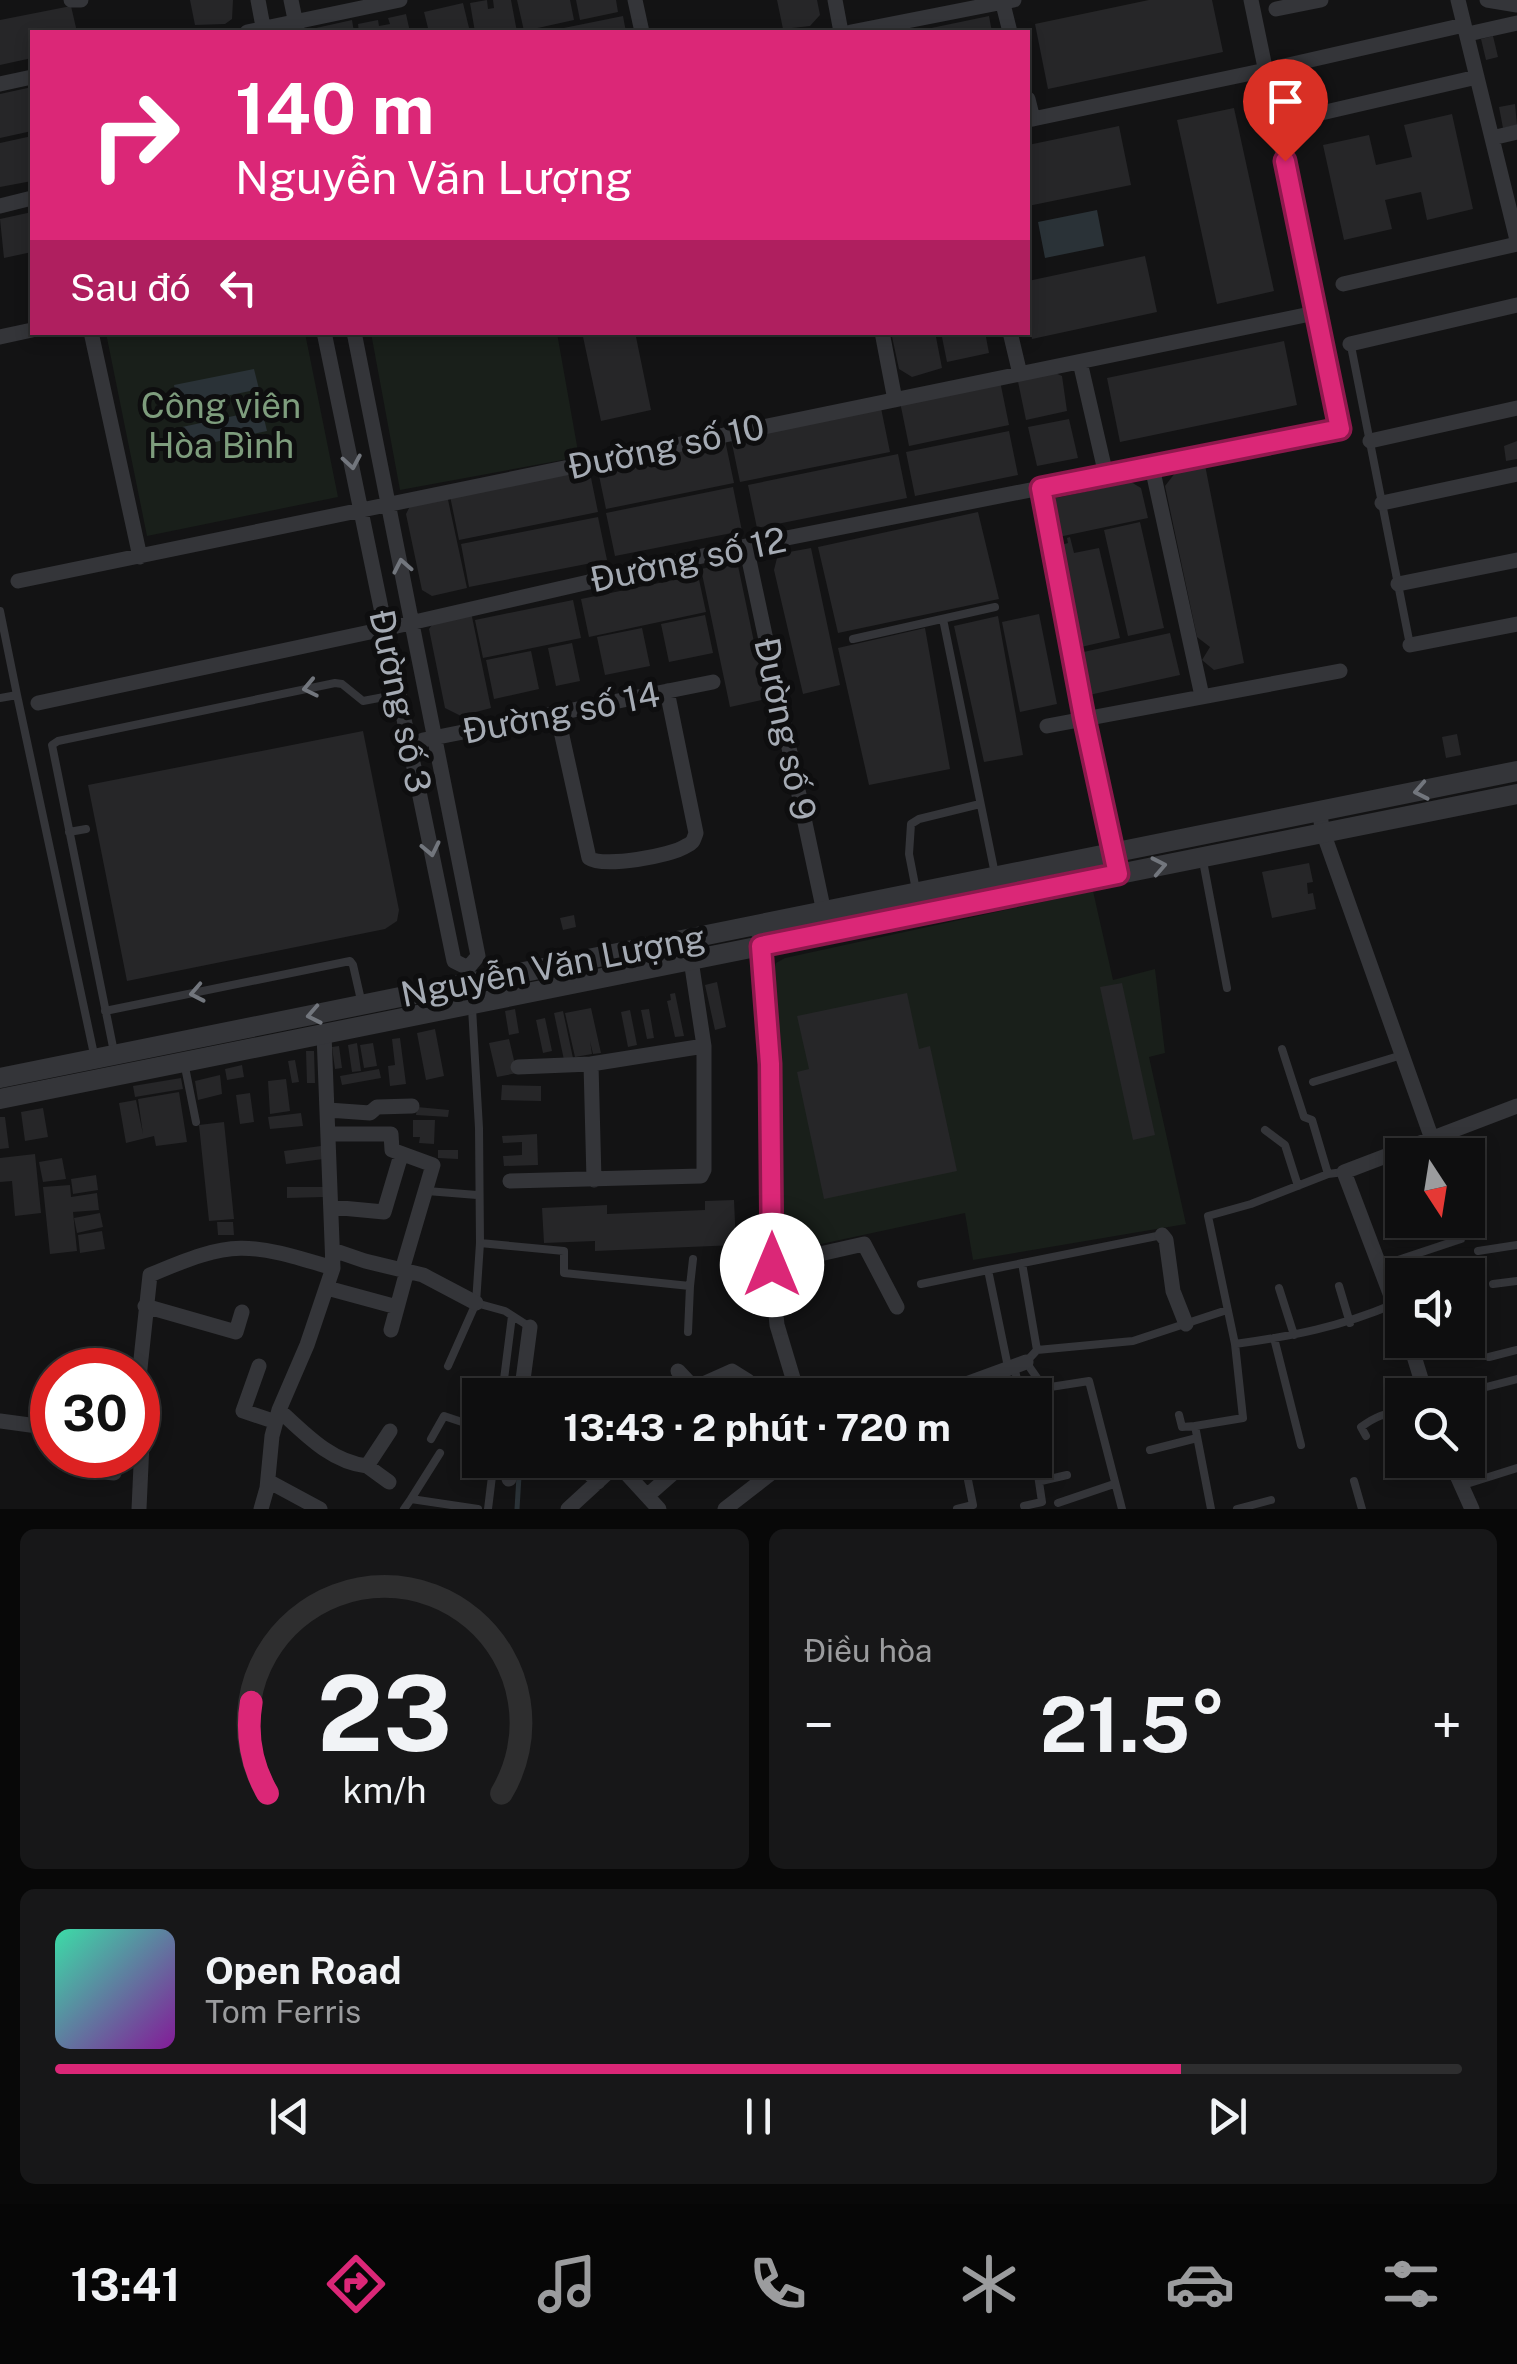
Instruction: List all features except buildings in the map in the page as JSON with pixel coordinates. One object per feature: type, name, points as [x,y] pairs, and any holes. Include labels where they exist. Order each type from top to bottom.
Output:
[{"type":"street","points":[[71,0],[81,0]]},
{"type":"street","points":[[258,0],[258,30]]},
{"type":"street","points":[[291,0],[296,27]]},
{"type":"street","points":[[268,30],[296,27],[400,0]]},
{"type":"street","points":[[635,0],[642,30]]},
{"type":"street","points":[[835,0],[842,30]]},
{"type":"street","points":[[1252,0],[1316,313]]},
{"type":"street","points":[[1276,10],[1321,0]]},
{"type":"street","points":[[1343,284],[1517,242],[1458,0]]},
{"type":"street","points":[[1487,0],[1517,5]]},
{"type":"street","points":[[861,30],[1006,1],[1010,30]]},
{"type":"street","points":[[1284,66],[1517,23]]},
{"type":"street","points":[[1030,120],[1266,70]]},
{"type":"street","points":[[0,84],[30,77]]},
{"type":"street","points":[[1278,123],[1477,77]]},
{"type":"street","points":[[1492,138],[1517,132]]},
{"type":"street","points":[[0,206],[30,198]]},
{"type":"street","points":[[1350,344],[1517,304]]},
{"type":"street","name":"Đường số 10","points":[[18,581],[1316,313]]},
{"type":"street","name":"Đường số 12","points":[[38,703],[746,546],[1340,429],[1316,313]]},
{"type":"street","points":[[0,337],[30,330]]},
{"type":"street","points":[[92,335],[140,557]]},
{"type":"street","name":"Đường số 3","points":[[325,335],[454,961],[470,985]]},
{"type":"street","points":[[883,335],[895,400]]},
{"type":"street","points":[[1011,335],[1020,374]]},
{"type":"street","name":"Đường số 3","points":[[328,351],[355,339],[478,956],[470,985]]},
{"type":"street","points":[[1080,362],[1106,476]]},
{"type":"street","points":[[1370,441],[1517,408]]},
{"type":"street","points":[[346,426],[373,421]]},
{"type":"street","points":[[1152,466],[1202,696]]},
{"type":"street","points":[[1382,503],[1517,474]]},
{"type":"street","points":[[1041,488],[1116,863]]},
{"type":"street","name":"Đường số 9","points":[[746,546],[824,912]]},
{"type":"street","points":[[1398,584],[1517,560]]},
{"type":"street","points":[[1410,645],[1517,624]]},
{"type":"street","points":[[1047,726],[1340,670]]},
{"type":"street","name":"Đường số 14","points":[[410,743],[713,682]]},
{"type":"street","points":[[557,713],[589,858],[605,864],[652,855],[688,845],[696,833],[667,691]]},
{"type":"street","name":"Nguyễn Văn Lượng","points":[[0,1078],[184,1062],[324,1034],[470,985],[690,960],[824,912],[996,877],[1202,857],[1517,772]]},
{"type":"street","name":"Nguyễn Văn Lượng","points":[[0,1099],[107,1067],[362,1005],[759,936],[1321,822],[1517,794]]},
{"type":"street","points":[[1321,822],[1432,1138]]},
{"type":"street","points":[[759,936],[770,1064],[772,1265],[777,1325],[793,1378]]},
{"type":"street","points":[[510,1181],[701,1176],[704,1046],[690,960]]},
{"type":"street","points":[[261,1509],[278,1416],[332,1268],[324,1034]]},
{"type":"street","points":[[518,1067],[591,1064],[704,1046]]},
{"type":"street","points":[[591,1064],[594,1180]]},
{"type":"street","points":[[328,1110],[370,1112],[377,1107],[412,1106]]},
{"type":"street","points":[[1435,1138],[1517,1106]]},
{"type":"street","points":[[328,1134],[391,1134],[390,1148],[434,1167],[424,1190],[391,1330]]},
{"type":"street","points":[[331,1207],[384,1212],[401,1155]]},
{"type":"street","points":[[1385,1156],[1336,1173],[1385,1280]]},
{"type":"street","points":[[1162,1235],[1186,1324]]},
{"type":"street","points":[[772,1265],[864,1244],[897,1307]]},
{"type":"street","points":[[141,1348],[150,1275],[198,1254],[229,1247],[266,1248],[332,1268]]},
{"type":"street","points":[[333,1250],[423,1275],[476,1303]]},
{"type":"street","points":[[327,1288],[397,1308]]},
{"type":"street","points":[[145,1306],[236,1332],[242,1312]]},
{"type":"street","points":[[523,1378],[530,1327]]},
{"type":"street","points":[[985,1378],[1016,1364]]},
{"type":"street","points":[[259,1366],[243,1412],[278,1416],[350,1464],[367,1466],[389,1482]]},
{"type":"street","points":[[678,1371],[685,1378]]},
{"type":"street","points":[[716,1378],[732,1371],[743,1378]]},
{"type":"street","points":[[0,1421],[30,1425]]},
{"type":"street","points":[[367,1466],[390,1431]]},
{"type":"street","points":[[139,1478],[139,1509]]},
{"type":"street","points":[[594,1478],[598,1482]]},
{"type":"street","points":[[568,1509],[602,1478]]},
{"type":"street","points":[[631,1478],[660,1509]]},
{"type":"street","points":[[647,1496],[668,1478]]},
{"type":"street","points":[[725,1509],[765,1478]]},
{"type":"street","points":[[1457,1478],[1472,1509]]},
{"type":"street","points":[[268,1481],[320,1509]]},
{"type":"lane","points":[[1350,344],[1410,645]]},
{"type":"lane","points":[[853,639],[996,607]]},
{"type":"lane","points":[[0,611],[107,1067]]},
{"type":"lane","points":[[943,619],[996,877]]},
{"type":"lane","points":[[107,1067],[106,1011],[52,745],[58,740],[335,683],[363,701],[400,694]]},
{"type":"lane","points":[[0,698],[17,694]]},
{"type":"lane","points":[[917,892],[908,854],[910,824],[918,818],[980,804]]},
{"type":"lane","points":[[69,832],[86,828]]},
{"type":"lane","points":[[1202,857],[1227,988]]},
{"type":"lane","points":[[106,1011],[350,962],[354,965],[362,1005]]},
{"type":"lane","points":[[448,1366],[476,1303],[480,1244],[479,1128],[470,985]]},
{"type":"lane","points":[[1179,1415],[1182,1427],[1242,1418],[1234,1344],[1208,1216],[1336,1173],[1312,1120],[1304,1118],[1282,1050]]},
{"type":"lane","points":[[1313,1082],[1402,1054]]},
{"type":"lane","points":[[184,1062],[196,1122]]},
{"type":"lane","points":[[1265,1130],[1285,1145],[1298,1186]]},
{"type":"lane","points":[[424,1190],[477,1196]]},
{"type":"lane","points":[[921,1284],[1162,1235]]},
{"type":"lane","points":[[1380,1266],[1461,1239]]},
{"type":"lane","points":[[480,1244],[564,1251],[564,1273],[690,1286]]},
{"type":"lane","points":[[1478,1251],[1517,1245]]},
{"type":"lane","points":[[688,1332],[693,1259]]},
{"type":"lane","points":[[1008,1378],[1016,1364],[1022,1263]]},
{"type":"lane","points":[[988,1270],[1018,1378]]},
{"type":"lane","points":[[1493,1284],[1517,1280]]},
{"type":"lane","points":[[1339,1286],[1350,1323]]},
{"type":"lane","points":[[1279,1288],[1294,1336]]},
{"type":"lane","points":[[476,1303],[530,1327]]},
{"type":"lane","points":[[1234,1344],[1350,1323],[1385,1308]]},
{"type":"lane","points":[[1016,1364],[1133,1341],[1227,1310]]},
{"type":"lane","points":[[505,1378],[512,1316]]},
{"type":"lane","points":[[1274,1338],[1301,1444]]},
{"type":"lane","points":[[1489,1357],[1517,1350]]},
{"type":"lane","points":[[1016,1364],[1044,1388],[1088,1382],[1122,1509]]},
{"type":"lane","points":[[1485,1387],[1517,1379]]},
{"type":"lane","points":[[1366,1436],[1361,1426],[1385,1413]]},
{"type":"lane","points":[[431,1440],[444,1416],[462,1422]]},
{"type":"lane","points":[[1195,1426],[1211,1509]]},
{"type":"lane","points":[[1150,1450],[1198,1438]]},
{"type":"lane","points":[[404,1509],[440,1453]]},
{"type":"lane","points":[[1460,1486],[1517,1468]]},
{"type":"lane","points":[[1041,1481],[1067,1475]]},
{"type":"lane","points":[[488,1509],[492,1478]]},
{"type":"lane","points":[[958,1509],[973,1505],[968,1478]]},
{"type":"lane","points":[[1024,1506],[1042,1502],[1040,1478]]},
{"type":"lane","points":[[1354,1481],[1362,1509]]},
{"type":"lane","points":[[1058,1503],[1114,1484]]},
{"type":"lane","points":[[411,1498],[478,1509]]},
{"type":"lane","points":[[1237,1509],[1271,1500]]},
{"type":"green space","name":"Công viên Hòa Bình","points":[[106,335],[305,335],[338,497],[147,536]]},
{"type":"green space","name":"Công viên Hòa Bình","points":[[371,335],[557,335],[579,457],[400,490]]},
{"type":"green space","points":[[1093,891],[1113,980],[1155,969],[1165,1053],[1149,1057],[1186,1224],[973,1260],[965,1213],[784,1252],[773,971],[776,963]]},
{"type":"shaded area","points":[[1097,210],[1104,246],[1045,258],[1038,222]]},
{"type":"shaded area","points":[[254,369],[259,389],[178,406],[174,385]]},
{"type":"shaded area","points":[[262,410],[267,431],[187,448],[182,427]]},
{"type":"waterway","points":[[517,1509],[519,1478]]},
{"type":"route","points":[[772,1265],[770,1064],[761,946],[1118,874],[1041,488],[1340,429],[1285,161]]}]
